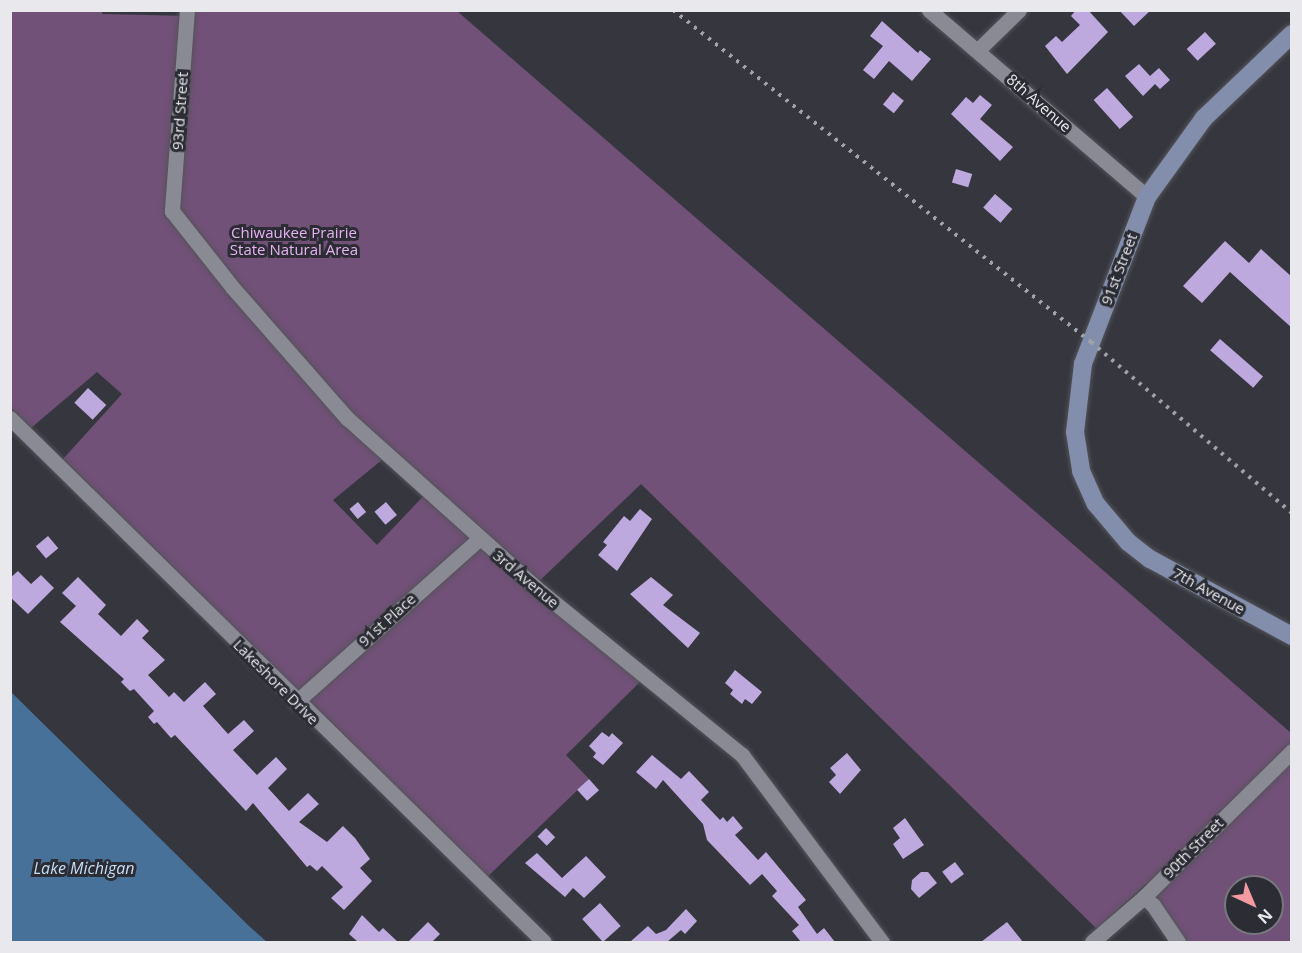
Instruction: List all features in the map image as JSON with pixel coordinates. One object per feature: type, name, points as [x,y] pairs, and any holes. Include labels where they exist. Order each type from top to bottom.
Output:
[{"type":"street","name":"93rd Street","points":[[172,211],[187,10]]},
{"type":"street","name":"8th Avenue","points":[[929,10],[979,49],[1147,197]]},
{"type":"street","points":[[979,49],[1019,10]]},
{"type":"street","name":"91st Street","points":[[1128,542],[1096,504],[1081,471],[1075,432],[1083,364],[1147,197],[1204,118],[1292,34]]},
{"type":"street","name":"3rd Avenue","points":[[172,211],[240,297],[347,418],[479,539],[742,755],[882,942]]},
{"type":"street","name":"Lakeshore Drive","points":[[10,418],[296,702],[544,942]]},
{"type":"street","name":"91st Place","points":[[296,702],[479,539]]},
{"type":"street","name":"7th Avenue","points":[[1128,542],[1150,559],[1292,636]]},
{"type":"street","name":"90th Street","points":[[1092,942],[1144,897],[1292,751]]},
{"type":"street","points":[[1144,897],[1178,942]]},
{"type":"green space","name":"Chiwaukee Prairie State Natural Area","points":[[102,10],[102,14],[190,16],[191,10],[457,11],[1291,733],[1291,942],[1185,942],[1147,883],[1097,929],[641,484],[534,586],[646,676],[566,755],[589,779],[482,882],[276,669],[63,459],[122,394],[97,372],[31,428],[11,408],[10,11]],"holes":[[[383,459],[432,487],[377,545],[333,500]]]},
{"type":"water","name":"Lake Michigan","points":[[10,691],[250,927],[267,942],[11,942]]},
{"type":"building","points":[[1076,10],[1088,10],[1108,32],[1067,74],[1045,46],[1056,36],[1062,42],[1080,25],[1071,16]]},
{"type":"building","points":[[1119,10],[1151,10],[1134,26]]},
{"type":"building","points":[[882,21],[918,53],[920,50],[931,59],[912,81],[889,61],[874,79],[863,70],[883,46],[870,36]]},
{"type":"building","points":[[1205,32],[1216,44],[1198,61],[1187,49]]},
{"type":"building","points":[[1139,64],[1150,76],[1159,68],[1170,80],[1160,89],[1155,84],[1143,96],[1125,76]]},
{"type":"building","points":[[1107,88],[1133,117],[1120,129],[1094,100]]},
{"type":"building","points":[[893,92],[904,101],[894,113],[883,104]]},
{"type":"building","points":[[980,95],[992,105],[980,119],[1013,147],[1000,161],[951,114],[966,97],[973,103]]},
{"type":"building","points":[[956,169],[972,174],[968,187],[952,182]]},
{"type":"building","points":[[995,194],[1012,209],[1001,223],[983,208]]},
{"type":"building","points":[[1225,241],[1249,263],[1261,249],[1292,277],[1292,328],[1230,272],[1202,303],[1183,286]]},
{"type":"building","points":[[1220,339],[1263,376],[1253,388],[1210,350]]},
{"type":"building","points":[[88,388],[106,405],[93,420],[74,403]]},
{"type":"building","points":[[358,502],[366,512],[358,519],[349,509]]},
{"type":"building","points":[[386,502],[397,515],[385,525],[375,512]]},
{"type":"building","points":[[640,509],[652,519],[617,571],[598,555],[607,545],[603,542],[624,516],[630,521]]},
{"type":"building","points":[[48,536],[58,548],[46,559],[36,546]]},
{"type":"building","points":[[18,571],[31,584],[41,575],[54,588],[28,614],[10,597],[10,578]]},
{"type":"building","points":[[78,577],[106,605],[98,614],[121,636],[137,619],[149,631],[142,638],[165,660],[148,675],[169,697],[174,692],[184,702],[205,682],[216,694],[203,706],[228,734],[244,720],[254,731],[233,750],[257,775],[276,757],[287,769],[268,788],[289,811],[308,793],[319,804],[299,822],[327,842],[343,826],[355,838],[370,859],[360,868],[372,881],[344,910],[331,898],[343,887],[322,866],[317,871],[310,865],[307,867],[253,803],[246,811],[175,735],[171,738],[157,722],[154,724],[148,717],[154,711],[134,689],[130,691],[121,682],[124,679],[60,622],[76,606],[62,593]]},
{"type":"building","points":[[651,577],[673,595],[663,605],[700,633],[688,648],[630,594]]},
{"type":"building","points":[[735,670],[762,692],[752,704],[745,699],[742,704],[730,694],[733,690],[725,683]]},
{"type":"building","points":[[602,732],[609,737],[612,733],[623,743],[603,765],[593,757],[596,753],[589,746]]},
{"type":"building","points":[[847,753],[861,770],[840,794],[829,782],[836,775],[830,768]]},
{"type":"building","points":[[652,755],[681,779],[689,771],[709,792],[701,800],[720,820],[723,817],[727,822],[733,816],[743,828],[735,835],[758,860],[766,852],[806,900],[798,907],[817,934],[824,928],[835,942],[801,942],[792,931],[799,925],[772,896],[777,891],[762,874],[750,885],[707,840],[703,824],[663,780],[656,789],[636,772]]},
{"type":"building","points":[[589,779],[599,790],[587,801],[577,790]]},
{"type":"building","points":[[905,818],[924,845],[903,859],[893,844],[900,838],[893,828]]},
{"type":"building","points":[[546,828],[555,837],[547,846],[538,836]]},
{"type":"building","points":[[537,853],[562,878],[586,856],[606,877],[584,898],[573,888],[565,897],[525,863]]},
{"type":"building","points":[[955,862],[964,874],[951,884],[942,872]]},
{"type":"building","points":[[921,872],[928,872],[937,883],[919,898],[911,889],[912,880]]},
{"type":"building","points":[[600,903],[621,926],[603,942],[582,919]]},
{"type":"building","points":[[686,909],[697,921],[685,934],[681,930],[667,942],[630,942],[648,926],[656,934],[666,930]]},
{"type":"building","points":[[362,915],[379,932],[383,928],[398,942],[358,942],[349,934]]},
{"type":"building","points":[[428,922],[440,934],[432,942],[408,942]]},
{"type":"building","points":[[1007,922],[1023,942],[981,942]]},
{"type":"railway","points":[[673,10],[1091,342],[1292,513]]}]
